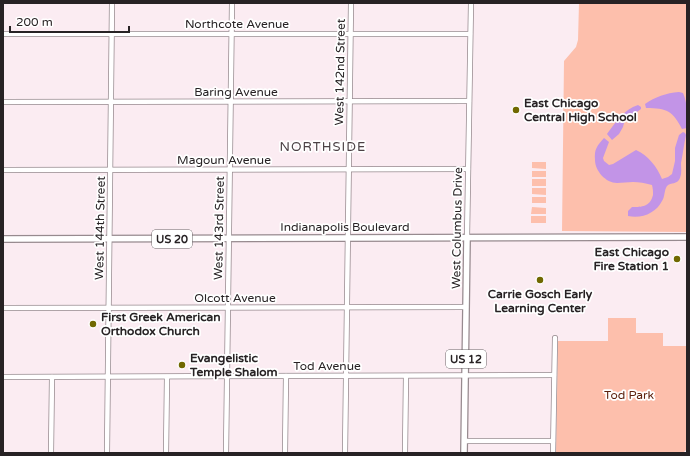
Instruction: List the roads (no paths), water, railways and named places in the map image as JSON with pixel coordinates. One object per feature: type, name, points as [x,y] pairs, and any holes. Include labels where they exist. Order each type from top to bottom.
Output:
[{"type":"main road","name":"Indianapolis Boulevard","points":[[3,239],[687,237]]},
{"type":"main road","name":"West Columbus Drive","points":[[464,453],[467,238]]},
{"type":"street","name":"West 144th Street","points":[[106,453],[112,3]]},
{"type":"street","name":"West 143rd Street","points":[[226,453],[232,3]]},
{"type":"street","name":"West 142nd Street","points":[[345,453],[351,3]]},
{"type":"street","name":"West Columbus Drive","points":[[467,238],[471,3]]},
{"type":"street","name":"Northcote Avenue","points":[[3,34],[470,34]]},
{"type":"street","name":"Baring Avenue","points":[[3,102],[469,102]]},
{"type":"street","name":"Magoun Avenue","points":[[3,170],[468,169]]},
{"type":"street","name":"Olcott Avenue","points":[[3,308],[466,307]]},
{"type":"street","points":[[553,453],[555,338]]},
{"type":"street","points":[[285,453],[286,376]]},
{"type":"street","points":[[405,453],[406,376]]},
{"type":"street","name":"Tod Avenue","points":[[3,377],[554,376]]},
{"type":"street","points":[[51,453],[52,377]]},
{"type":"street","points":[[166,453],[167,377]]},
{"type":"street","points":[[465,441],[553,441]]},
{"type":"place","name":"East Chicago Central High School","points":[[516,110]]},
{"type":"place","name":"East Chicago Fire Station 1","points":[[677,259]]},
{"type":"place","name":"Carrie Gosch Early Learning Center","points":[[540,280]]},
{"type":"place","name":"First Greek American Orthodox Church","points":[[93,324]]},
{"type":"place","name":"Evangelistic Temple Shalom","points":[[182,365]]},
{"type":"district","name":"NORTHSIDE","points":[[323,147]]},
{"type":"park label","name":"Tod Park","points":[[629,395]]}]
